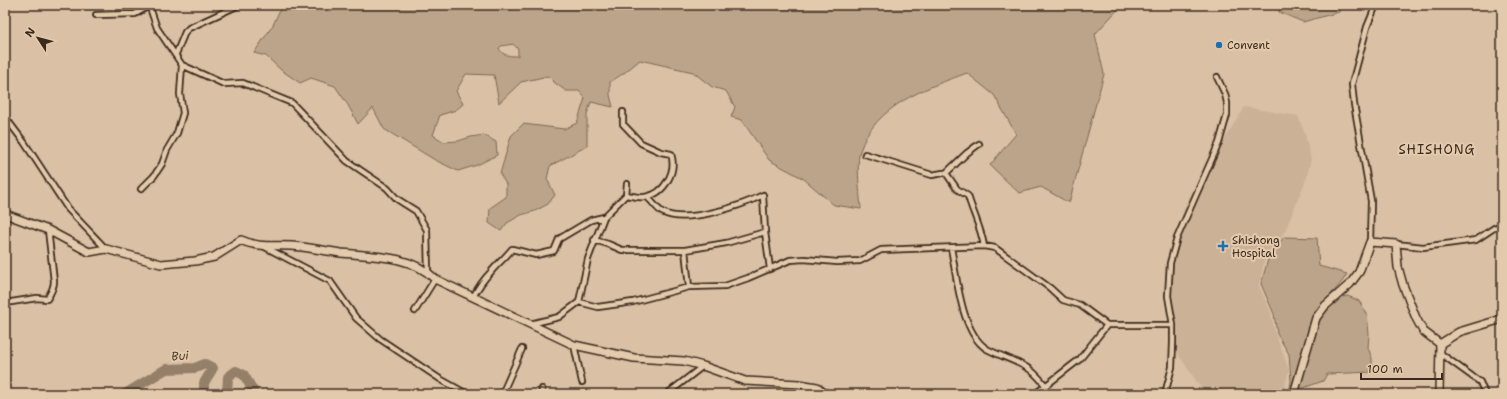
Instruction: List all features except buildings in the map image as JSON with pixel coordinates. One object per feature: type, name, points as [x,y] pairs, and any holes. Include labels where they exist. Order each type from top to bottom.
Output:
[{"type":"street","points":[[96,15],[135,14],[149,5],[158,28],[182,65],[180,94],[183,113],[177,133],[167,150],[162,164],[154,176],[141,189]]},
{"type":"street","points":[[176,54],[185,32],[189,28],[240,5]]},
{"type":"street","points":[[1294,394],[1316,318],[1325,306],[1350,284],[1359,272],[1370,242],[1371,201],[1354,104],[1352,84],[1367,27],[1376,5]]},
{"type":"street","points":[[182,65],[224,84],[243,83],[292,103],[347,161],[387,188],[397,199],[416,212],[426,230],[428,272]]},
{"type":"street","points":[[1165,394],[1172,367],[1173,325],[1168,296],[1170,263],[1177,238],[1219,143],[1227,115],[1226,99],[1217,77]]},
{"type":"street","points":[[623,112],[623,124],[641,143],[661,152],[671,154],[673,158],[673,170],[667,183],[647,197],[626,196]]},
{"type":"street","points":[[5,117],[24,142],[68,209],[106,249]]},
{"type":"street","points":[[865,154],[932,175],[946,173],[979,144]]},
{"type":"street","points":[[946,173],[957,189],[968,196],[972,210],[981,230],[984,246]]},
{"type":"street","points":[[530,324],[559,317],[579,302],[585,272],[594,240],[604,216],[626,196],[627,184]]},
{"type":"street","points":[[647,197],[662,212],[670,215],[689,216],[718,212],[733,208],[763,195],[764,232],[770,269]]},
{"type":"street","points":[[5,214],[48,230],[89,252],[106,249],[161,264],[195,261],[214,257],[241,240],[249,244],[263,246],[292,246],[380,256],[399,260],[428,272],[435,279],[544,332],[574,344],[634,358],[684,361],[745,381],[799,384],[818,387],[825,394]]},
{"type":"street","points":[[473,297],[478,287],[490,272],[506,258],[512,249],[536,255],[554,251],[559,239],[591,220],[604,216]]},
{"type":"street","points":[[1370,242],[1423,247],[1476,240],[1494,228],[1502,225]]},
{"type":"street","points":[[5,304],[38,298],[47,299],[54,288],[48,230]]},
{"type":"street","points":[[594,240],[622,250],[685,250],[726,243],[764,232]]},
{"type":"street","points":[[1396,244],[1398,267],[1403,285],[1416,318],[1423,331],[1440,344]]},
{"type":"street","points":[[263,246],[330,281],[356,318],[380,339],[440,379],[467,394]]},
{"type":"street","points":[[579,302],[598,307],[633,302],[689,288],[725,286],[790,260],[804,258],[837,262],[860,261],[881,250],[984,246],[995,248],[1050,288],[1063,300],[1080,305],[1107,325],[1173,325]]},
{"type":"street","points":[[951,248],[965,318],[971,331],[978,341],[986,348],[1027,367],[1037,374],[1046,386]]},
{"type":"street","points":[[685,250],[689,288]]},
{"type":"street","points":[[415,311],[435,279]]},
{"type":"street","points":[[1440,344],[1459,332],[1502,319]]},
{"type":"street","points":[[1035,394],[1080,359],[1107,325]]},
{"type":"street","points":[[574,344],[582,382]]},
{"type":"street","points":[[1439,394],[1440,344]]},
{"type":"street","points":[[502,394],[522,349]]},
{"type":"street","points":[[1440,353],[1480,382],[1485,394]]},
{"type":"street","points":[[668,394],[703,366]]},
{"type":"shaded area","points":[[282,5],[1122,5],[1095,34],[1104,74],[1069,203],[1041,187],[1019,193],[990,165],[1016,134],[994,95],[967,73],[935,85],[904,100],[877,122],[867,135],[859,156],[858,163],[861,209],[834,205],[804,179],[769,160],[742,120],[731,117],[735,107],[726,91],[712,87],[693,72],[640,60],[610,82],[610,95],[613,107],[591,102],[587,114],[587,146],[550,166],[547,179],[555,195],[548,204],[535,211],[521,215],[507,223],[501,231],[489,223],[490,208],[506,197],[506,184],[500,174],[511,136],[523,124],[564,129],[577,123],[585,98],[579,91],[566,91],[548,76],[521,82],[499,103],[494,75],[466,74],[456,91],[463,104],[456,110],[440,115],[433,135],[444,142],[458,141],[484,135],[496,142],[497,155],[477,165],[458,171],[435,160],[384,129],[373,108],[358,124],[348,105],[335,86],[311,78],[300,83],[281,70],[266,56],[254,53],[273,25]],"holes":[[[513,44],[518,49],[518,56],[512,56],[502,53],[499,48],[501,46]]]},
{"type":"shaded area","points":[[1278,5],[1340,5],[1339,12],[1303,22],[1279,12]]},
{"type":"shaded area","name":"Shishong Hospital","points":[[1244,107],[1298,116],[1305,134],[1311,159],[1307,177],[1285,231],[1264,262],[1259,286],[1271,312],[1274,330],[1289,370],[1285,385],[1286,394],[1205,394],[1178,354],[1168,299],[1167,261],[1186,203]]},
{"type":"shaded area","points":[[1284,237],[1317,238],[1319,266],[1347,274],[1315,313],[1309,329],[1313,334],[1319,315],[1334,300],[1348,296],[1359,301],[1367,314],[1369,334],[1368,348],[1372,358],[1372,372],[1327,374],[1323,381],[1289,393],[1291,381],[1289,354],[1277,334],[1274,314],[1261,284],[1269,256]]},
{"type":"waterway","name":"Bui","points":[[125,394],[166,369],[195,368],[205,364],[213,368],[204,383],[205,394]]},
{"type":"waterway","name":"Bui","points":[[227,394],[228,377],[236,371],[244,375],[254,392],[253,394]]},
{"type":"place","name":"Convent","points":[[1219,45]]},
{"type":"place","name":"Shishong Hospital","points":[[1223,246]]},
{"type":"district","name":"SHISHONG","points":[[1437,149]]}]
